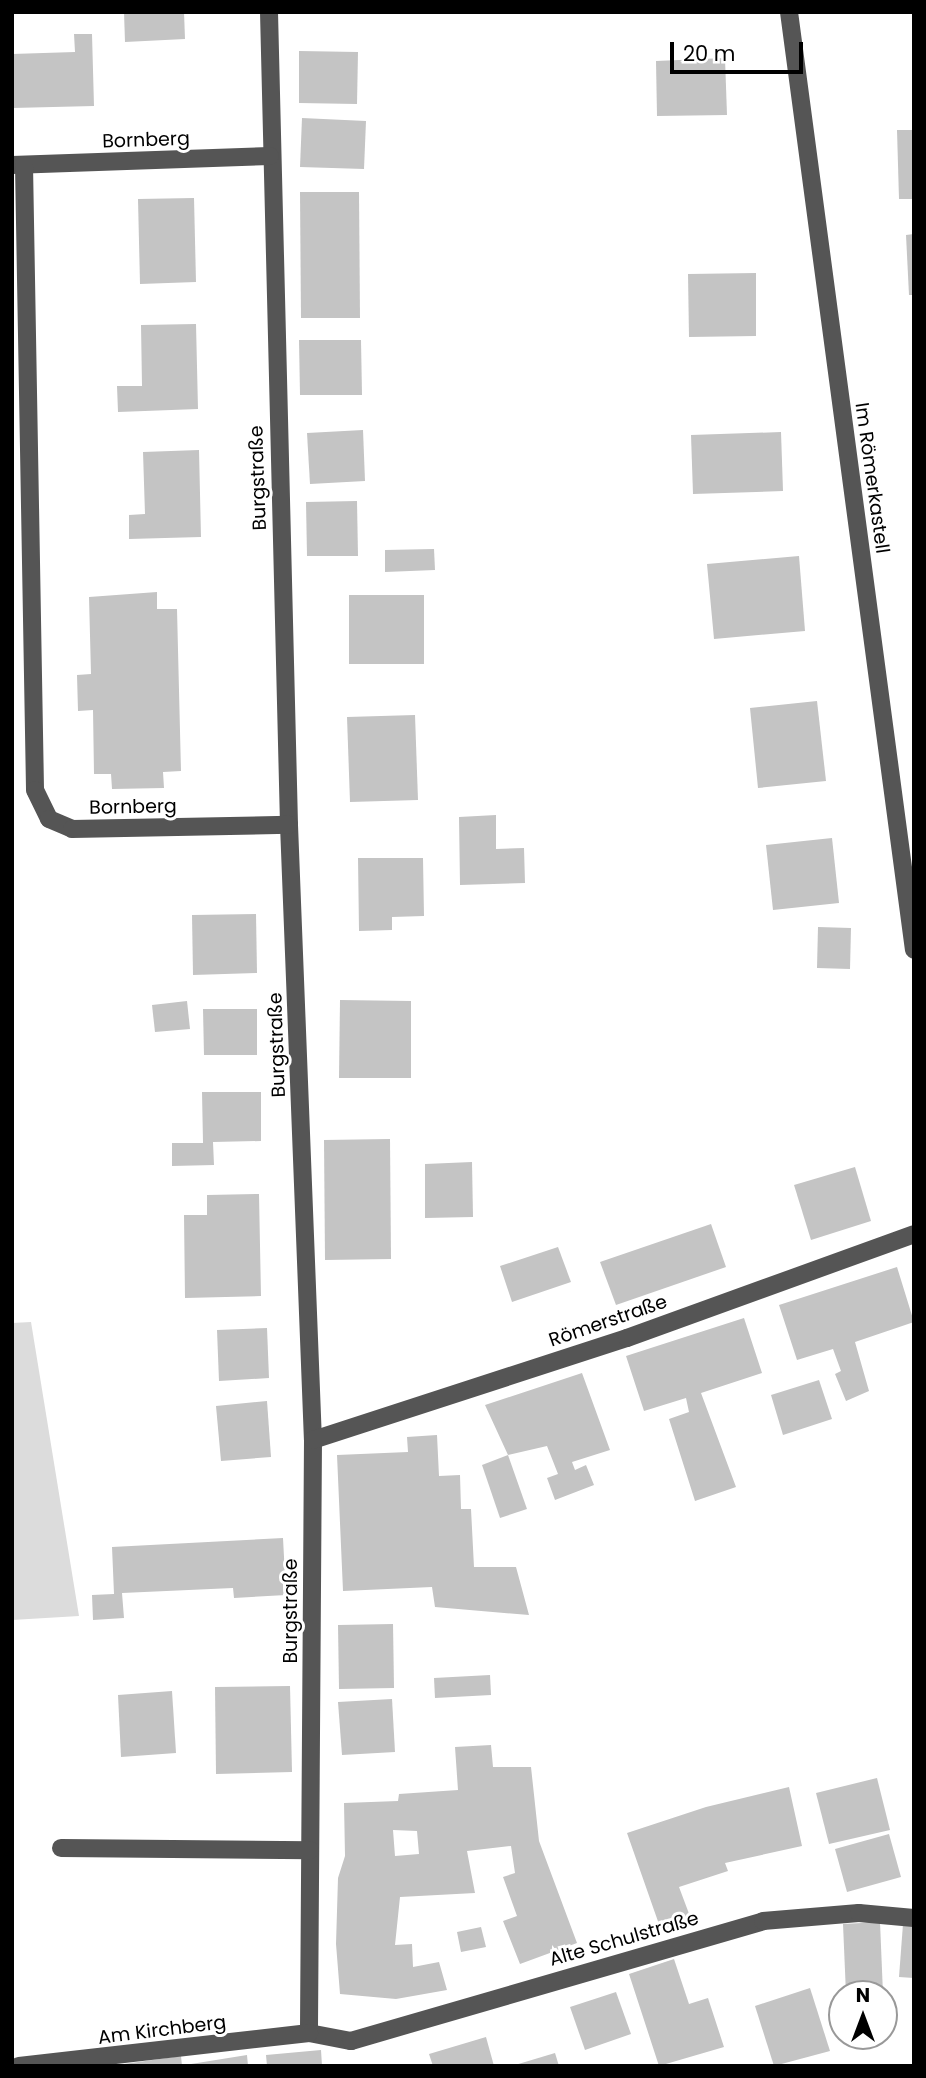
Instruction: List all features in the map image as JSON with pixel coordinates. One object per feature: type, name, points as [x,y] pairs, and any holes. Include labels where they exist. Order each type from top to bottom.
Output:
[{"type":"street","name":"Burgstraße","points":[[269,12],[270,156],[289,825],[313,1440],[309,2033]]},
{"type":"street","name":"Im Römerkastell","points":[[789,12],[914,950]]},
{"type":"street","name":"Bornberg","points":[[270,156],[18,165],[35,790],[49,819],[72,829],[289,825]]},
{"type":"street","name":"Römerstraße","points":[[313,1440],[627,1338],[914,1234]]},
{"type":"street","points":[[61,1848],[310,1850]]},
{"type":"street","name":"Alte Schulstraße","points":[[309,2033],[351,2041],[763,1921],[859,1913],[914,1918]]},
{"type":"street","name":"Am Kirchberg","points":[[19,2066],[309,2033]]},
{"type":"shaded area","points":[[31,1322],[79,1616],[12,1620],[12,1323]]},
{"type":"building","points":[[124,12],[184,12],[185,39],[125,42]]},
{"type":"building","points":[[74,34],[92,34],[94,106],[12,108],[12,54],[75,52]]},
{"type":"building","points":[[299,51],[358,52],[357,104],[299,103]]},
{"type":"building","points":[[725,58],[727,115],[657,116],[656,61]]},
{"type":"building","points":[[302,118],[366,121],[364,169],[300,167]]},
{"type":"building","points":[[897,130],[914,130],[914,199],[899,199]]},
{"type":"building","points":[[300,192],[359,192],[360,318],[301,318]]},
{"type":"building","points":[[194,198],[196,282],[140,284],[138,199]]},
{"type":"building","points":[[914,234],[914,295],[909,295],[906,235]]},
{"type":"building","points":[[756,273],[756,336],[689,337],[688,274]]},
{"type":"building","points":[[196,324],[198,409],[118,412],[117,386],[142,386],[141,325]]},
{"type":"building","points":[[299,340],[361,340],[362,395],[300,395]]},
{"type":"building","points":[[363,430],[365,481],[310,484],[307,433]]},
{"type":"building","points":[[781,432],[783,491],[693,494],[691,435]]},
{"type":"building","points":[[199,450],[201,537],[129,539],[129,515],[145,514],[143,452]]},
{"type":"building","points":[[357,501],[358,556],[307,556],[306,502]]},
{"type":"building","points":[[434,549],[435,570],[385,572],[385,550]]},
{"type":"building","points":[[799,556],[805,631],[714,639],[707,564]]},
{"type":"building","points":[[157,592],[157,609],[177,609],[181,771],[163,772],[164,788],[112,789],[111,774],[94,774],[93,710],[78,711],[77,675],[91,674],[89,597]]},
{"type":"building","points":[[349,595],[424,595],[424,664],[349,664]]},
{"type":"building","points":[[817,701],[826,781],[758,788],[750,708]]},
{"type":"building","points":[[415,715],[418,800],[350,802],[347,717]]},
{"type":"building","points":[[496,815],[496,849],[524,848],[525,883],[460,885],[459,817]]},
{"type":"building","points":[[832,838],[839,903],[773,910],[766,845]]},
{"type":"building","points":[[358,858],[423,858],[424,916],[392,917],[392,930],[359,931]]},
{"type":"building","points":[[256,914],[257,973],[193,975],[192,915]]},
{"type":"building","points":[[818,927],[851,928],[850,969],[817,968]]},
{"type":"building","points":[[340,1000],[411,1001],[411,1078],[339,1078]]},
{"type":"building","points":[[187,1001],[190,1029],[155,1032],[152,1005]]},
{"type":"building","points":[[203,1009],[257,1009],[257,1055],[204,1055]]},
{"type":"building","points":[[202,1092],[261,1092],[261,1141],[213,1142],[214,1165],[172,1166],[172,1143],[203,1143]]},
{"type":"building","points":[[390,1139],[391,1259],[325,1260],[324,1140]]},
{"type":"building","points":[[472,1162],[473,1217],[425,1218],[425,1164]]},
{"type":"building","points":[[855,1167],[871,1221],[811,1240],[794,1185]]},
{"type":"building","points":[[259,1194],[261,1296],[185,1298],[184,1215],[207,1215],[207,1195]]},
{"type":"building","points":[[711,1224],[726,1267],[616,1305],[600,1262]]},
{"type":"building","points":[[558,1247],[571,1282],[512,1302],[500,1266]]},
{"type":"building","points":[[897,1267],[914,1322],[855,1342],[869,1391],[846,1401],[835,1374],[841,1371],[833,1349],[797,1360],[779,1305]]},
{"type":"building","points":[[744,1318],[762,1373],[701,1393],[736,1487],[695,1501],[669,1419],[689,1412],[686,1398],[644,1411],[626,1356]]},
{"type":"building","points":[[267,1328],[269,1378],[219,1381],[217,1330]]},
{"type":"building","points":[[582,1373],[610,1450],[572,1462],[575,1470],[586,1465],[594,1485],[555,1500],[547,1478],[558,1474],[547,1446],[508,1455],[485,1405]]},
{"type":"building","points":[[819,1380],[832,1419],[783,1435],[771,1395]]},
{"type":"building","points":[[267,1401],[271,1457],[221,1461],[216,1406]]},
{"type":"building","points":[[437,1435],[439,1476],[460,1475],[461,1509],[471,1509],[474,1567],[516,1567],[529,1615],[435,1607],[432,1587],[343,1591],[337,1455],[408,1452],[407,1437]]},
{"type":"building","points":[[508,1455],[527,1509],[500,1518],[482,1465]]},
{"type":"building","points":[[283,1538],[286,1595],[234,1598],[233,1588],[122,1593],[124,1618],[93,1620],[92,1595],[114,1594],[112,1547]]},
{"type":"building","points":[[393,1624],[394,1688],[339,1689],[338,1625]]},
{"type":"building","points":[[490,1675],[491,1695],[435,1698],[434,1678]]},
{"type":"building","points":[[290,1686],[292,1772],[216,1774],[215,1687]]},
{"type":"building","points":[[172,1691],[176,1753],[121,1757],[118,1695]]},
{"type":"building","points":[[392,1699],[395,1752],[342,1755],[338,1702]]},
{"type":"building","points":[[491,1745],[493,1767],[531,1767],[539,1841],[577,1943],[520,1964],[503,1921],[517,1916],[503,1877],[515,1873],[511,1846],[467,1851],[475,1893],[400,1897],[395,1945],[412,1944],[413,1967],[439,1962],[447,1990],[396,1999],[340,1994],[336,1944],[338,1878],[345,1856],[344,1803],[398,1801],[399,1794],[458,1790],[455,1747]],"holes":[[[393,1830],[417,1831],[419,1854],[395,1856]]]},
{"type":"building","points":[[877,1778],[890,1830],[829,1844],[816,1793]]},
{"type":"building","points":[[789,1787],[802,1846],[725,1863],[728,1871],[679,1887],[691,1919],[661,1930],[627,1833],[706,1807]]},
{"type":"building","points":[[889,1834],[901,1877],[847,1892],[835,1849]]},
{"type":"building","points":[[880,1922],[882,1980],[845,1980],[843,1924]]},
{"type":"building","points":[[903,1924],[914,1925],[914,1978],[899,1977]]},
{"type":"building","points":[[481,1927],[486,1947],[461,1952],[457,1932]]},
{"type":"building","points":[[674,1959],[689,2004],[708,1998],[724,2047],[659,2066],[629,1974]]},
{"type":"building","points":[[810,1988],[830,2051],[774,2066],[755,2006]]},
{"type":"building","points":[[616,1992],[631,2034],[585,2050],[570,2007]]},
{"type":"building","points":[[486,2037],[494,2066],[433,2066],[429,2054]]},
{"type":"building","points":[[321,2050],[322,2066],[267,2066],[266,2055]]},
{"type":"building","points":[[555,2053],[559,2066],[515,2066],[515,2065]]},
{"type":"building","points":[[247,2055],[248,2066],[191,2066],[191,2064]]},
{"type":"building","points":[[181,2056],[182,2066],[124,2066],[124,2064]]}]
